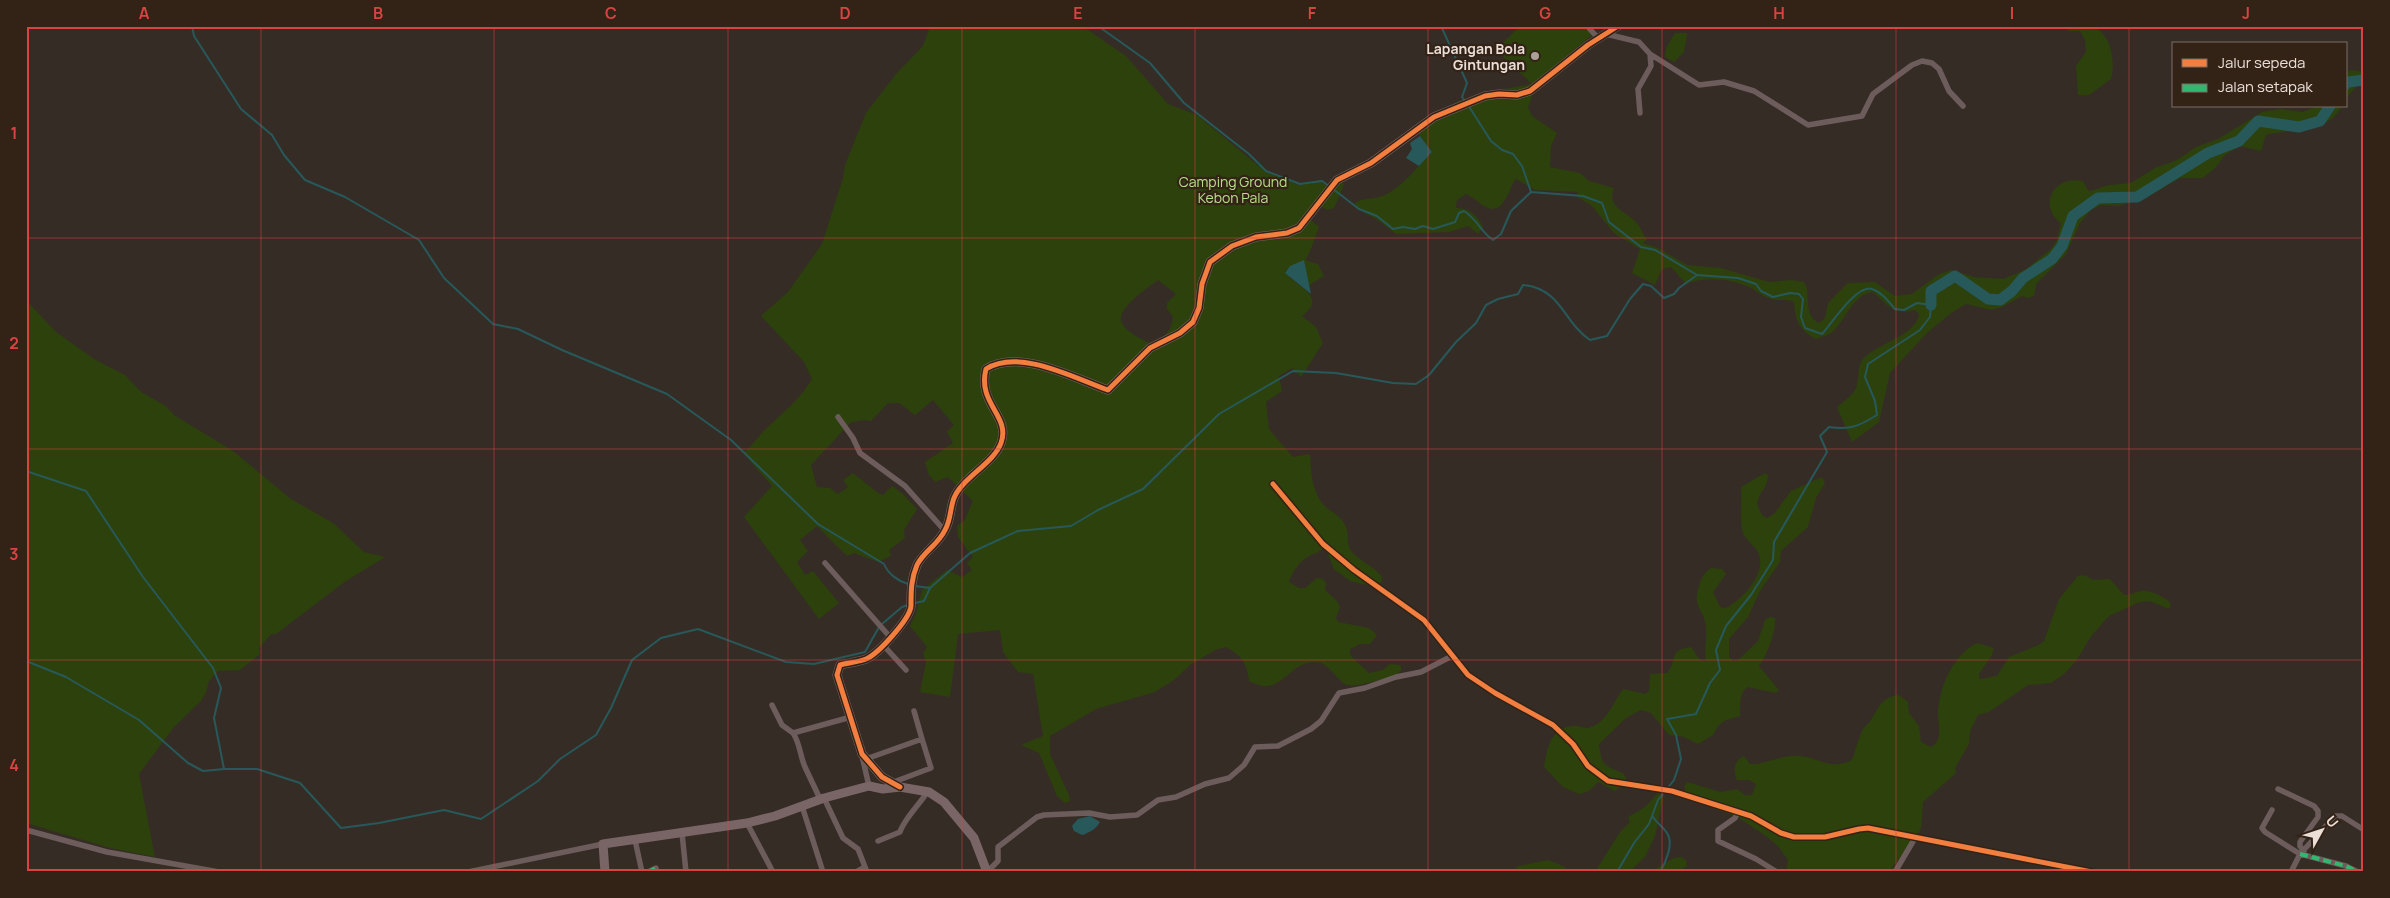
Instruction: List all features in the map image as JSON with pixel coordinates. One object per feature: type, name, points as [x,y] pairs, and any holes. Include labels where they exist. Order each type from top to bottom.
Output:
[{"type":"street","points":[[1587,26],[1602,36],[1639,42],[1650,54],[1699,85],[1724,82],[1754,91],[1808,125],[1862,116],[1873,94],[1912,65],[1922,61],[1932,64],[1939,69],[1950,91],[1963,106]]},
{"type":"street","points":[[869,786],[864,756],[837,675],[840,665],[866,659],[884,647],[890,637],[904,623],[910,604],[911,583],[923,553],[938,542],[945,531],[952,516],[955,497],[1001,444],[1004,431],[997,413],[985,394],[983,381],[986,369],[996,362],[1010,360],[1030,363],[1108,390],[1150,348],[1180,333],[1193,322],[1199,308],[1202,284],[1210,262],[1232,246],[1256,237],[1287,233],[1299,228],[1309,218],[1326,191],[1337,180],[1371,163],[1434,117],[1474,99],[1499,94],[1517,95],[1530,91],[1618,26]]},
{"type":"street","points":[[1640,114],[1638,89],[1651,66],[1650,54]]},
{"type":"street","points":[[838,417],[853,438],[860,453],[905,486],[945,531]]},
{"type":"street","points":[[1273,484],[1323,544],[1354,570],[1424,620],[1452,656],[1479,683],[1553,726],[1573,744],[1588,766],[1608,781],[1672,791],[1751,816],[1781,833],[1794,837],[1825,837],[1859,828],[1868,828],[2092,872]]},
{"type":"street","points":[[825,563],[890,637]]},
{"type":"street","points":[[884,647],[906,670]]},
{"type":"street","points":[[864,756],[877,772],[891,783],[900,787],[928,792],[944,802],[978,844],[987,872],[998,861],[998,847],[1037,817],[1089,812],[1110,817],[1137,815],[1158,800],[1176,797],[1205,784],[1229,778],[1244,765],[1255,747],[1278,746],[1311,728],[1321,720],[1339,693],[1420,672],[1452,656]]},
{"type":"street","points":[[772,705],[782,725],[794,733],[798,739],[805,766],[843,838],[858,849],[866,869],[856,872]]},
{"type":"street","points":[[891,783],[930,768],[914,710]]},
{"type":"street","points":[[794,733],[801,729],[851,717]]},
{"type":"street","points":[[864,756],[922,739]]},
{"type":"street","points":[[468,872],[603,844],[748,823],[776,816],[822,798],[869,786],[884,789],[900,787]]},
{"type":"street","points":[[2278,789],[2314,806],[2318,811],[2318,817],[2300,842],[2302,853]]},
{"type":"street","points":[[878,841],[900,832],[905,821],[916,811],[928,792]]},
{"type":"street","points":[[802,806],[823,872]]},
{"type":"street","points":[[2272,810],[2263,830],[2302,853],[2346,866],[2358,872]]},
{"type":"street","points":[[1738,812],[1735,818],[1718,830],[1718,841],[1756,859],[1777,872]]},
{"type":"street","points":[[2291,872],[2302,853],[2335,816],[2342,816],[2364,830]]},
{"type":"street","points":[[748,823],[773,872]]},
{"type":"street","points":[[26,830],[107,852],[219,872]]},
{"type":"street","points":[[682,833],[686,872]]},
{"type":"street","points":[[1895,872],[1915,838]]},
{"type":"street","points":[[635,840],[642,872]]},
{"type":"street","points":[[603,844],[605,872]]},
{"type":"street","points":[[648,872],[656,868]]},
{"type":"green space","points":[[2083,25],[2099,30],[2104,35],[2111,49],[2113,65],[2111,79],[2089,95],[2078,95],[2076,66],[2086,52],[2085,40],[2080,31],[2069,31],[2065,26]]},
{"type":"green space","name":"Camping Ground Kebon Pala","points":[[930,26],[1082,26],[1126,56],[1168,104],[1197,115],[1266,172],[1299,185],[1321,182],[1329,187],[1340,176],[1344,185],[1334,208],[1327,210],[1316,203],[1307,217],[1319,227],[1305,260],[1318,264],[1324,276],[1308,286],[1304,260],[1286,270],[1288,275],[1311,296],[1310,308],[1302,316],[1316,327],[1323,343],[1301,377],[1292,368],[1279,376],[1282,391],[1266,402],[1269,429],[1293,457],[1310,454],[1313,483],[1318,497],[1344,524],[1352,552],[1382,577],[1382,582],[1371,586],[1350,581],[1334,569],[1327,552],[1323,548],[1303,560],[1294,571],[1289,582],[1299,588],[1305,588],[1317,578],[1323,579],[1326,583],[1325,590],[1337,601],[1340,607],[1336,618],[1338,622],[1369,628],[1377,635],[1370,644],[1360,644],[1350,649],[1350,655],[1369,673],[1383,670],[1390,664],[1400,665],[1402,670],[1397,674],[1371,682],[1349,685],[1341,681],[1323,664],[1314,662],[1297,668],[1277,683],[1269,686],[1260,685],[1249,681],[1245,665],[1235,653],[1226,647],[1215,650],[1190,665],[1174,680],[1155,692],[1096,709],[1050,736],[1050,754],[1069,795],[1070,801],[1065,803],[1057,796],[1039,753],[1021,745],[1043,736],[1033,674],[1018,672],[1003,652],[1000,630],[958,634],[950,697],[920,692],[926,662],[923,653],[927,647],[910,626],[916,613],[922,590],[947,570],[962,577],[972,570],[967,563],[973,557],[958,537],[957,526],[964,521],[973,501],[948,477],[935,482],[929,475],[925,462],[953,443],[947,432],[954,425],[933,400],[915,415],[899,403],[888,403],[871,421],[851,422],[811,465],[817,487],[830,488],[838,494],[848,487],[843,480],[853,473],[883,495],[892,486],[903,494],[917,509],[904,530],[905,538],[889,550],[891,556],[878,562],[854,553],[847,556],[817,526],[800,540],[808,551],[797,562],[805,575],[813,571],[839,603],[819,619],[744,517],[772,486],[743,453],[796,400],[812,379],[804,362],[761,316],[788,292],[822,244],[843,178],[845,165],[866,113],[896,74],[923,46]],"holes":[[[1158,280],[1176,294],[1167,303],[1167,309],[1173,317],[1171,327],[1163,337],[1151,344],[1124,327],[1121,318],[1123,312],[1134,299]]]},
{"type":"green space","points":[[1520,26],[1582,26],[1592,35],[1533,84],[1528,107],[1532,116],[1557,133],[1551,146],[1550,167],[1580,173],[1589,181],[1614,188],[1612,194],[1615,204],[1638,224],[1647,239],[1643,243],[1658,248],[1687,265],[1721,268],[1769,282],[1791,280],[1804,282],[1809,310],[1814,319],[1819,323],[1825,318],[1828,303],[1848,283],[1875,282],[1895,296],[1912,294],[1939,274],[1952,270],[1974,277],[2003,279],[2025,270],[2051,249],[2057,240],[2061,223],[2054,216],[2050,208],[2050,200],[2052,193],[2064,182],[2073,180],[2083,181],[2090,191],[2109,185],[2131,183],[2155,168],[2177,160],[2196,147],[2218,139],[2262,112],[2281,109],[2303,112],[2312,108],[2341,108],[2335,116],[2318,126],[2266,135],[2261,151],[2240,146],[2225,155],[2215,168],[2203,178],[2180,178],[2146,198],[2119,206],[2101,205],[2091,210],[2080,223],[2066,254],[2036,284],[2034,296],[2028,298],[2022,296],[2002,307],[1991,310],[1966,304],[1951,313],[1927,333],[1890,373],[1879,422],[1852,442],[1837,407],[1855,391],[1863,359],[1911,328],[1917,321],[1919,314],[1915,310],[1902,312],[1887,305],[1873,292],[1866,294],[1854,303],[1831,333],[1816,339],[1810,336],[1799,324],[1795,314],[1794,302],[1771,299],[1735,282],[1711,279],[1686,284],[1671,267],[1662,269],[1655,285],[1632,273],[1640,249],[1614,233],[1591,205],[1577,197],[1578,192],[1535,190],[1516,179],[1506,199],[1498,208],[1486,207],[1466,194],[1457,200],[1456,208],[1469,211],[1481,223],[1483,227],[1478,234],[1468,226],[1449,232],[1396,234],[1378,220],[1356,208],[1355,203],[1358,201],[1381,197],[1392,191],[1432,152],[1420,136],[1417,126],[1459,101],[1488,92],[1532,84],[1496,50]]},
{"type":"green space","points":[[1675,33],[1687,33],[1684,52],[1674,62],[1665,57],[1666,48]]},
{"type":"green space","points":[[2348,71],[2364,72],[2364,85],[2359,84],[2348,96]]},
{"type":"green space","points":[[26,300],[56,332],[94,359],[125,375],[141,392],[166,406],[174,415],[233,451],[291,499],[333,523],[364,552],[385,557],[346,581],[276,634],[271,634],[259,648],[260,654],[240,670],[218,671],[209,681],[201,701],[174,727],[139,774],[155,857],[110,848],[26,823]]},
{"type":"green space","points":[[1765,473],[1768,475],[1768,479],[1757,504],[1762,515],[1767,518],[1774,514],[1791,491],[1822,477],[1825,483],[1816,498],[1808,527],[1781,551],[1780,562],[1760,591],[1748,617],[1729,639],[1729,657],[1733,661],[1738,660],[1758,641],[1765,620],[1770,617],[1775,618],[1770,643],[1765,657],[1759,666],[1779,690],[1775,693],[1748,687],[1745,689],[1740,704],[1740,716],[1724,721],[1718,726],[1713,735],[1698,744],[1684,737],[1669,735],[1651,713],[1641,710],[1626,718],[1599,744],[1601,757],[1605,764],[1624,774],[1627,781],[1615,791],[1598,782],[1589,791],[1579,794],[1563,787],[1544,767],[1548,747],[1554,735],[1572,726],[1586,728],[1597,724],[1606,716],[1623,689],[1645,694],[1649,691],[1650,674],[1667,673],[1676,653],[1684,648],[1691,647],[1700,660],[1706,661],[1705,622],[1698,604],[1697,592],[1702,578],[1707,571],[1711,568],[1722,569],[1726,574],[1713,592],[1720,607],[1726,608],[1746,592],[1757,576],[1760,568],[1758,552],[1742,530],[1741,487]]},
{"type":"green space","points":[[2084,575],[2094,580],[2110,579],[2124,595],[2148,591],[2161,596],[2171,604],[2169,609],[2150,601],[2140,602],[2109,616],[2092,635],[2076,661],[2064,674],[2051,683],[2028,685],[1989,712],[1978,715],[1970,731],[1969,744],[1955,768],[1956,773],[1923,802],[1921,829],[1889,872],[1786,872],[1788,860],[1777,845],[1739,818],[1693,800],[1686,793],[1684,786],[1687,782],[1721,792],[1737,789],[1745,795],[1752,795],[1756,784],[1749,780],[1737,780],[1735,773],[1736,763],[1744,756],[1750,764],[1793,756],[1807,757],[1832,764],[1845,763],[1852,760],[1863,729],[1885,700],[1893,696],[1899,695],[1908,702],[1909,713],[1919,726],[1921,742],[1931,747],[1939,735],[1939,701],[1945,682],[1949,672],[1961,655],[1977,643],[1994,648],[1992,655],[1979,674],[1980,679],[1997,676],[2009,657],[2039,645],[2044,641],[2059,599],[2078,576]]},
{"type":"green space","points":[[1658,793],[1664,795],[1655,836],[1645,857],[1629,872],[1595,872],[1620,832],[1630,822],[1628,817],[1645,807]]},
{"type":"green space","points":[[1681,857],[1686,860],[1687,866],[1677,872],[1650,872],[1674,858]]},
{"type":"green space","points":[[1548,860],[1563,866],[1569,872],[1512,872],[1518,866]]},
{"type":"water","points":[[1420,136],[1432,152],[1419,166],[1406,158],[1412,149],[1410,143]]},
{"type":"water","points":[[1304,260],[1311,294],[1285,273],[1290,266]]},
{"type":"water","points":[[1090,816],[1100,822],[1096,827],[1082,835],[1074,831],[1072,826],[1078,819]]},
{"type":"waterway","points":[[192,26],[194,36],[241,109],[272,135],[284,155],[305,180],[345,197],[419,240],[444,278],[493,324],[518,329],[562,350],[667,394],[731,440],[818,524],[884,564],[894,577],[908,584]]},
{"type":"waterway","points":[[1098,26],[1150,63],[1184,103],[1249,154],[1266,171],[1300,184],[1322,181],[1329,186]]},
{"type":"waterway","points":[[1441,26],[1467,83],[1462,97],[1465,101]]},
{"type":"waterway","points":[[2348,82],[2364,80]]},
{"type":"waterway","points":[[1468,105],[1491,141],[1502,150],[1513,154],[1522,166],[1531,192],[1583,196],[1602,203],[1609,222],[1641,247],[1655,250],[1697,275],[1738,278],[1756,284],[1761,291],[1773,297],[1790,293],[1799,294],[1803,299],[1801,317],[1805,328],[1822,334],[1852,298],[1866,289],[1879,292],[1895,309],[1904,310],[1917,303],[1931,305],[1930,317],[1920,330],[1868,364],[1865,377],[1875,401],[1877,415],[1855,426],[1843,428],[1829,427],[1820,436],[1827,452],[1774,542],[1773,560],[1751,595],[1726,626],[1716,650],[1720,670],[1710,683],[1696,714],[1667,719],[1676,735],[1681,759],[1674,780],[1658,800],[1649,824],[1634,843],[1617,872]]},
{"type":"waterway","points":[[1931,305],[1931,291],[1955,276],[1988,299],[2000,300],[2012,291],[2023,278],[2052,259],[2062,246],[2073,216],[2098,198],[2137,197],[2208,153],[2239,141],[2258,121],[2299,127],[2320,121],[2329,108]]},
{"type":"waterway","points":[[1333,189],[1359,209],[1377,216],[1393,229],[1403,227],[1415,229],[1423,226],[1433,229],[1455,222],[1459,213],[1464,211],[1493,240],[1501,234],[1511,211],[1531,192]]},
{"type":"waterway","points":[[915,586],[930,588],[970,553],[1018,531],[1071,526],[1098,510],[1143,489],[1219,414],[1293,371],[1336,373],[1393,383],[1416,384],[1429,375],[1456,342],[1476,323],[1486,305],[1498,299],[1518,294],[1523,285],[1536,288],[1554,299],[1581,333],[1590,340],[1607,336],[1630,299],[1643,284],[1651,286],[1664,298],[1674,294],[1697,275]]},
{"type":"waterway","points":[[26,471],[86,491],[143,577],[213,668],[221,688],[214,718],[224,769]]},
{"type":"waterway","points":[[915,603],[924,601],[930,588]]},
{"type":"waterway","points":[[882,624],[902,607],[908,605]]},
{"type":"waterway","points":[[26,661],[66,677],[139,720],[188,763],[203,771],[257,769],[300,783],[341,828],[379,823],[444,810],[481,819],[538,781],[560,759],[596,735],[611,708],[632,660],[661,638],[698,629],[786,662],[814,664],[865,652],[879,627]]},
{"type":"waterway","points":[[1653,817],[1667,833],[1670,842],[1667,858],[1660,872]]},
{"type":"marked path","points":[[2300,854],[2346,866],[2358,872]]},
{"type":"marked path","points":[[648,872],[656,868]]},
{"type":"cycle path","points":[[900,787],[882,777],[862,754],[837,675],[840,665],[866,659],[893,636],[909,612],[912,580],[917,565],[939,540],[945,530],[954,498],[964,484],[992,457],[1001,443],[1002,425],[986,392],[984,381],[986,369],[999,363],[1030,363],[1047,367],[1108,390],[1150,348],[1180,333],[1193,322],[1199,308],[1202,284],[1210,262],[1232,246],[1256,237],[1287,233],[1299,228],[1337,180],[1371,163],[1434,117],[1485,96],[1499,94],[1517,95],[1530,91],[1588,45],[1618,26]]},
{"type":"cycle path","points":[[1273,484],[1323,544],[1354,570],[1424,620],[1468,675],[1495,693],[1553,725],[1573,744],[1588,766],[1608,781],[1672,791],[1751,816],[1781,833],[1794,837],[1825,837],[1868,828],[2092,872]]},
{"type":"place","name":"Lapangan Bola Gintungan","points":[[1535,56]]}]
